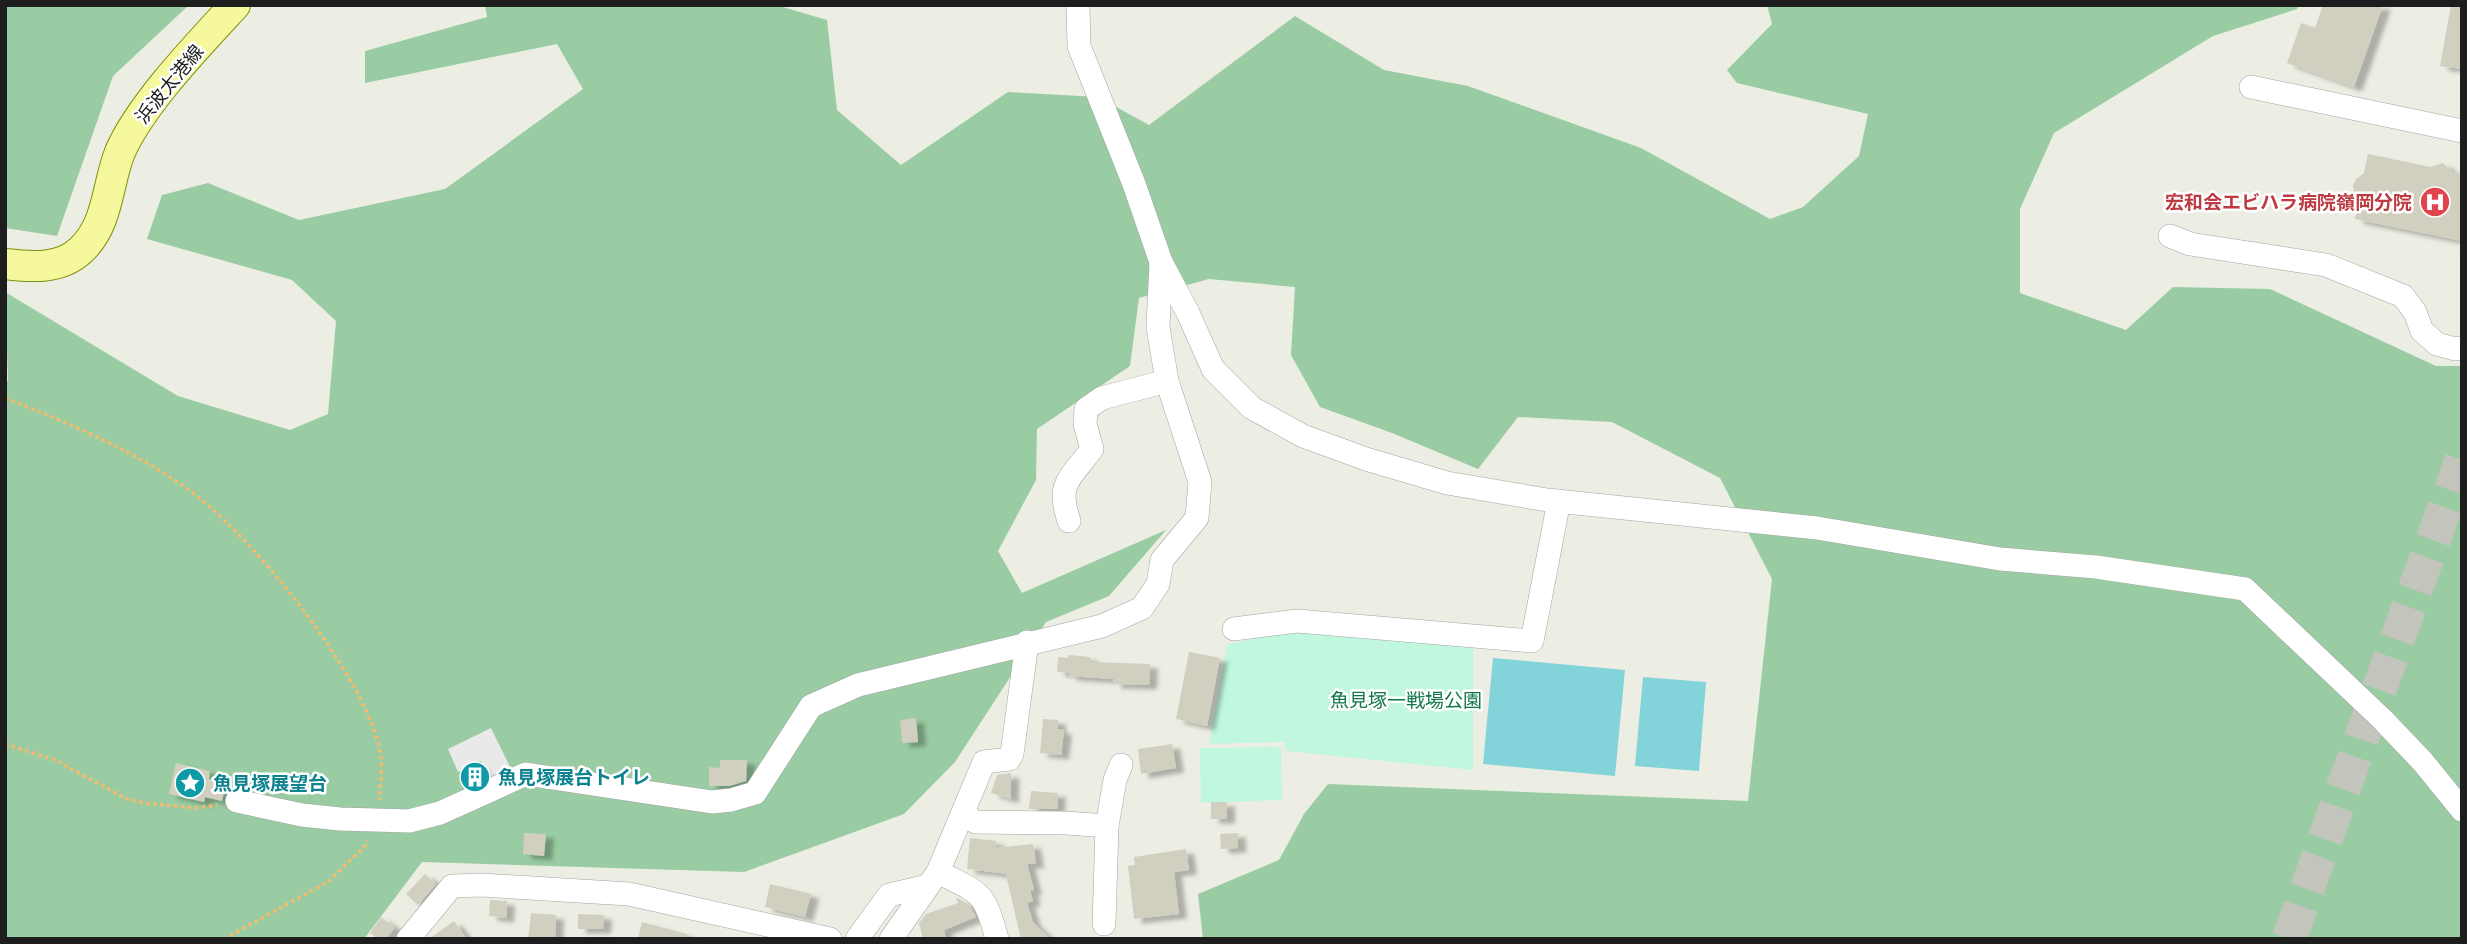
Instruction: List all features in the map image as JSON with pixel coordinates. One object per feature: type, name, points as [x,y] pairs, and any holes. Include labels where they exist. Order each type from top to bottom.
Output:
[{"type":"main road","name":"浜波太港線","points":[[5,264],[46,267],[81,250],[104,214],[120,152],[134,127],[149,104],[235,5]]},
{"type":"street","points":[[1078,5],[1079,46],[1134,184],[1161,262],[1213,369],[1252,408],[1303,436],[1366,459],[1447,483],[1559,501],[1817,528],[2000,559],[2096,567],[2245,589],[2382,719],[2423,762],[2462,810]]},
{"type":"street","points":[[2251,87],[2462,131]]},
{"type":"street","points":[[2170,236],[2190,244],[2326,265],[2403,296],[2415,312],[2422,331],[2437,344],[2462,348]]},
{"type":"street","points":[[237,801],[302,815],[409,821],[440,813],[526,775],[712,802],[731,800],[755,793],[811,706],[858,685],[1102,626],[1142,608],[1158,584],[1162,560],[1197,517],[1200,482],[1167,381],[1158,327],[1161,262]]},
{"type":"street","points":[[1069,521],[1063,503],[1063,488],[1091,449],[1085,424],[1086,409],[1102,398],[1167,381]]},
{"type":"street","points":[[1234,629],[1297,621],[1532,641],[1559,501]]},
{"type":"street","points":[[891,939],[933,879],[984,762],[1009,759],[1012,754],[1027,642]]},
{"type":"street","points":[[1104,924],[1107,826],[1115,780],[1121,765]]},
{"type":"street","points":[[962,815],[976,822],[1107,826]]},
{"type":"street","points":[[857,939],[889,895],[933,879],[979,892],[989,908],[997,939]]},
{"type":"street","points":[[408,939],[452,886],[629,894],[830,939]]},
{"type":"path","points":[[5,398],[117,446],[183,485],[217,512],[276,577],[346,672],[369,717],[379,748],[381,782],[377,820],[364,847],[329,881],[224,939]]},
{"type":"path","points":[[5,744],[55,760],[127,799],[197,808],[237,801]]},
{"type":"green space","points":[[5,5],[189,5],[113,76],[57,236],[5,228]]},
{"type":"green space","points":[[485,5],[776,5],[827,20],[837,110],[901,165],[1008,92],[1098,97],[1149,125],[1295,16],[1384,70],[1468,86],[1641,148],[1770,219],[1803,207],[1859,156],[1868,114],[1737,83],[1727,70],[1772,24],[1767,5],[2298,5],[2297,9],[2213,36],[2054,133],[2020,209],[2020,293],[2126,330],[2173,287],[2270,289],[2436,366],[2462,366],[2462,939],[1203,939],[1198,894],[1279,860],[1304,814],[1328,784],[1748,801],[1772,579],[1720,478],[1612,422],[1518,417],[1478,469],[1320,407],[1291,355],[1295,287],[1209,279],[1139,298],[1130,366],[1037,429],[1036,480],[998,551],[1022,593],[1166,530],[1109,596],[1046,622],[955,762],[904,814],[744,872],[422,862],[364,939],[5,939],[5,381],[8,381],[5,292],[178,396],[290,430],[328,414],[336,321],[292,280],[147,239],[162,195],[208,183],[299,220],[445,189],[583,89],[557,44],[365,83],[365,51],[487,17]]},
{"type":"green space","name":"魚見塚一戦場公園","points":[[1296,628],[1473,642],[1473,770],[1286,751],[1284,742],[1209,744],[1227,645]]},
{"type":"green space","points":[[1281,747],[1282,800],[1201,803],[1200,748]]},
{"type":"shaded area","points":[[1493,658],[1625,670],[1615,776],[1483,764]]},
{"type":"shaded area","points":[[1643,677],[1706,682],[1699,771],[1635,766]]},
{"type":"shaded area","points":[[491,728],[513,773],[492,783],[481,761],[458,772],[448,749]]},
{"type":"building","points":[[2323,5],[2383,5],[2354,87],[2287,63],[2301,23],[2315,28]]},
{"type":"building","points":[[2451,5],[2462,5],[2462,69],[2440,66]]},
{"type":"building","points":[[2368,154],[2430,167],[2443,163],[2453,172],[2462,173],[2462,241],[2355,219],[2359,199],[2353,185],[2364,173]]},
{"type":"building","points":[[1189,652],[1220,658],[1207,726],[1176,719]]},
{"type":"building","points":[[1069,655],[1090,657],[1090,662],[1150,664],[1149,685],[1113,684],[1114,679],[1069,676],[1069,673],[1057,672],[1058,657],[1068,658]]},
{"type":"building","points":[[916,718],[918,742],[902,743],[900,720]]},
{"type":"building","points":[[1043,719],[1058,720],[1058,729],[1064,730],[1061,755],[1040,753]]},
{"type":"building","points":[[1172,744],[1176,768],[1141,774],[1138,749]]},
{"type":"building","points":[[720,760],[747,760],[746,781],[729,786],[709,786],[709,767],[720,768]]},
{"type":"building","points":[[176,763],[210,771],[209,779],[226,783],[222,801],[205,797],[204,802],[169,794]]},
{"type":"building","name":"魚見塚展台トイレ","points":[[479,764],[486,777],[468,785],[461,775]]},
{"type":"building","points":[[1011,773],[1011,799],[991,793],[997,775]]},
{"type":"building","points":[[1031,791],[1058,793],[1057,809],[1029,809]]},
{"type":"building","points":[[1211,802],[1227,802],[1227,819],[1211,819]]},
{"type":"building","points":[[524,833],[546,834],[544,856],[523,854]]},
{"type":"building","points":[[1238,833],[1238,848],[1221,849],[1220,834]]},
{"type":"building","points":[[970,838],[996,841],[995,848],[1033,844],[1036,864],[1027,864],[1034,890],[1030,891],[1033,901],[1027,903],[1033,922],[1050,939],[1021,939],[1006,875],[1009,874],[967,869]]},
{"type":"building","points":[[1186,849],[1189,870],[1174,872],[1179,914],[1134,919],[1128,866],[1135,865],[1134,857]]},
{"type":"building","points":[[425,874],[436,884],[418,905],[406,894]]},
{"type":"building","points":[[770,884],[811,894],[805,917],[765,907]]},
{"type":"building","points":[[956,897],[969,905],[976,917],[944,930],[946,939],[923,939],[919,923],[926,914],[958,903]]},
{"type":"building","points":[[490,900],[507,901],[506,918],[489,916]]},
{"type":"building","points":[[531,913],[556,915],[555,939],[528,939]]},
{"type":"building","points":[[578,914],[604,915],[603,929],[578,929]]},
{"type":"building","points":[[381,917],[395,927],[386,939],[378,939],[370,933]]},
{"type":"building","points":[[454,921],[467,939],[429,939]]},
{"type":"building","points":[[642,922],[687,934],[686,939],[638,939]]},
{"type":"tunnel","points":[[2289,939],[2462,460]]},
{"type":"place","name":"宏和会エビハラ病院嶺岡分院","points":[[2435,202]]},
{"type":"place","name":"魚見塚展台トイレ","points":[[475,777]]},
{"type":"place","name":"魚見塚展望台","points":[[190,783]]}]
